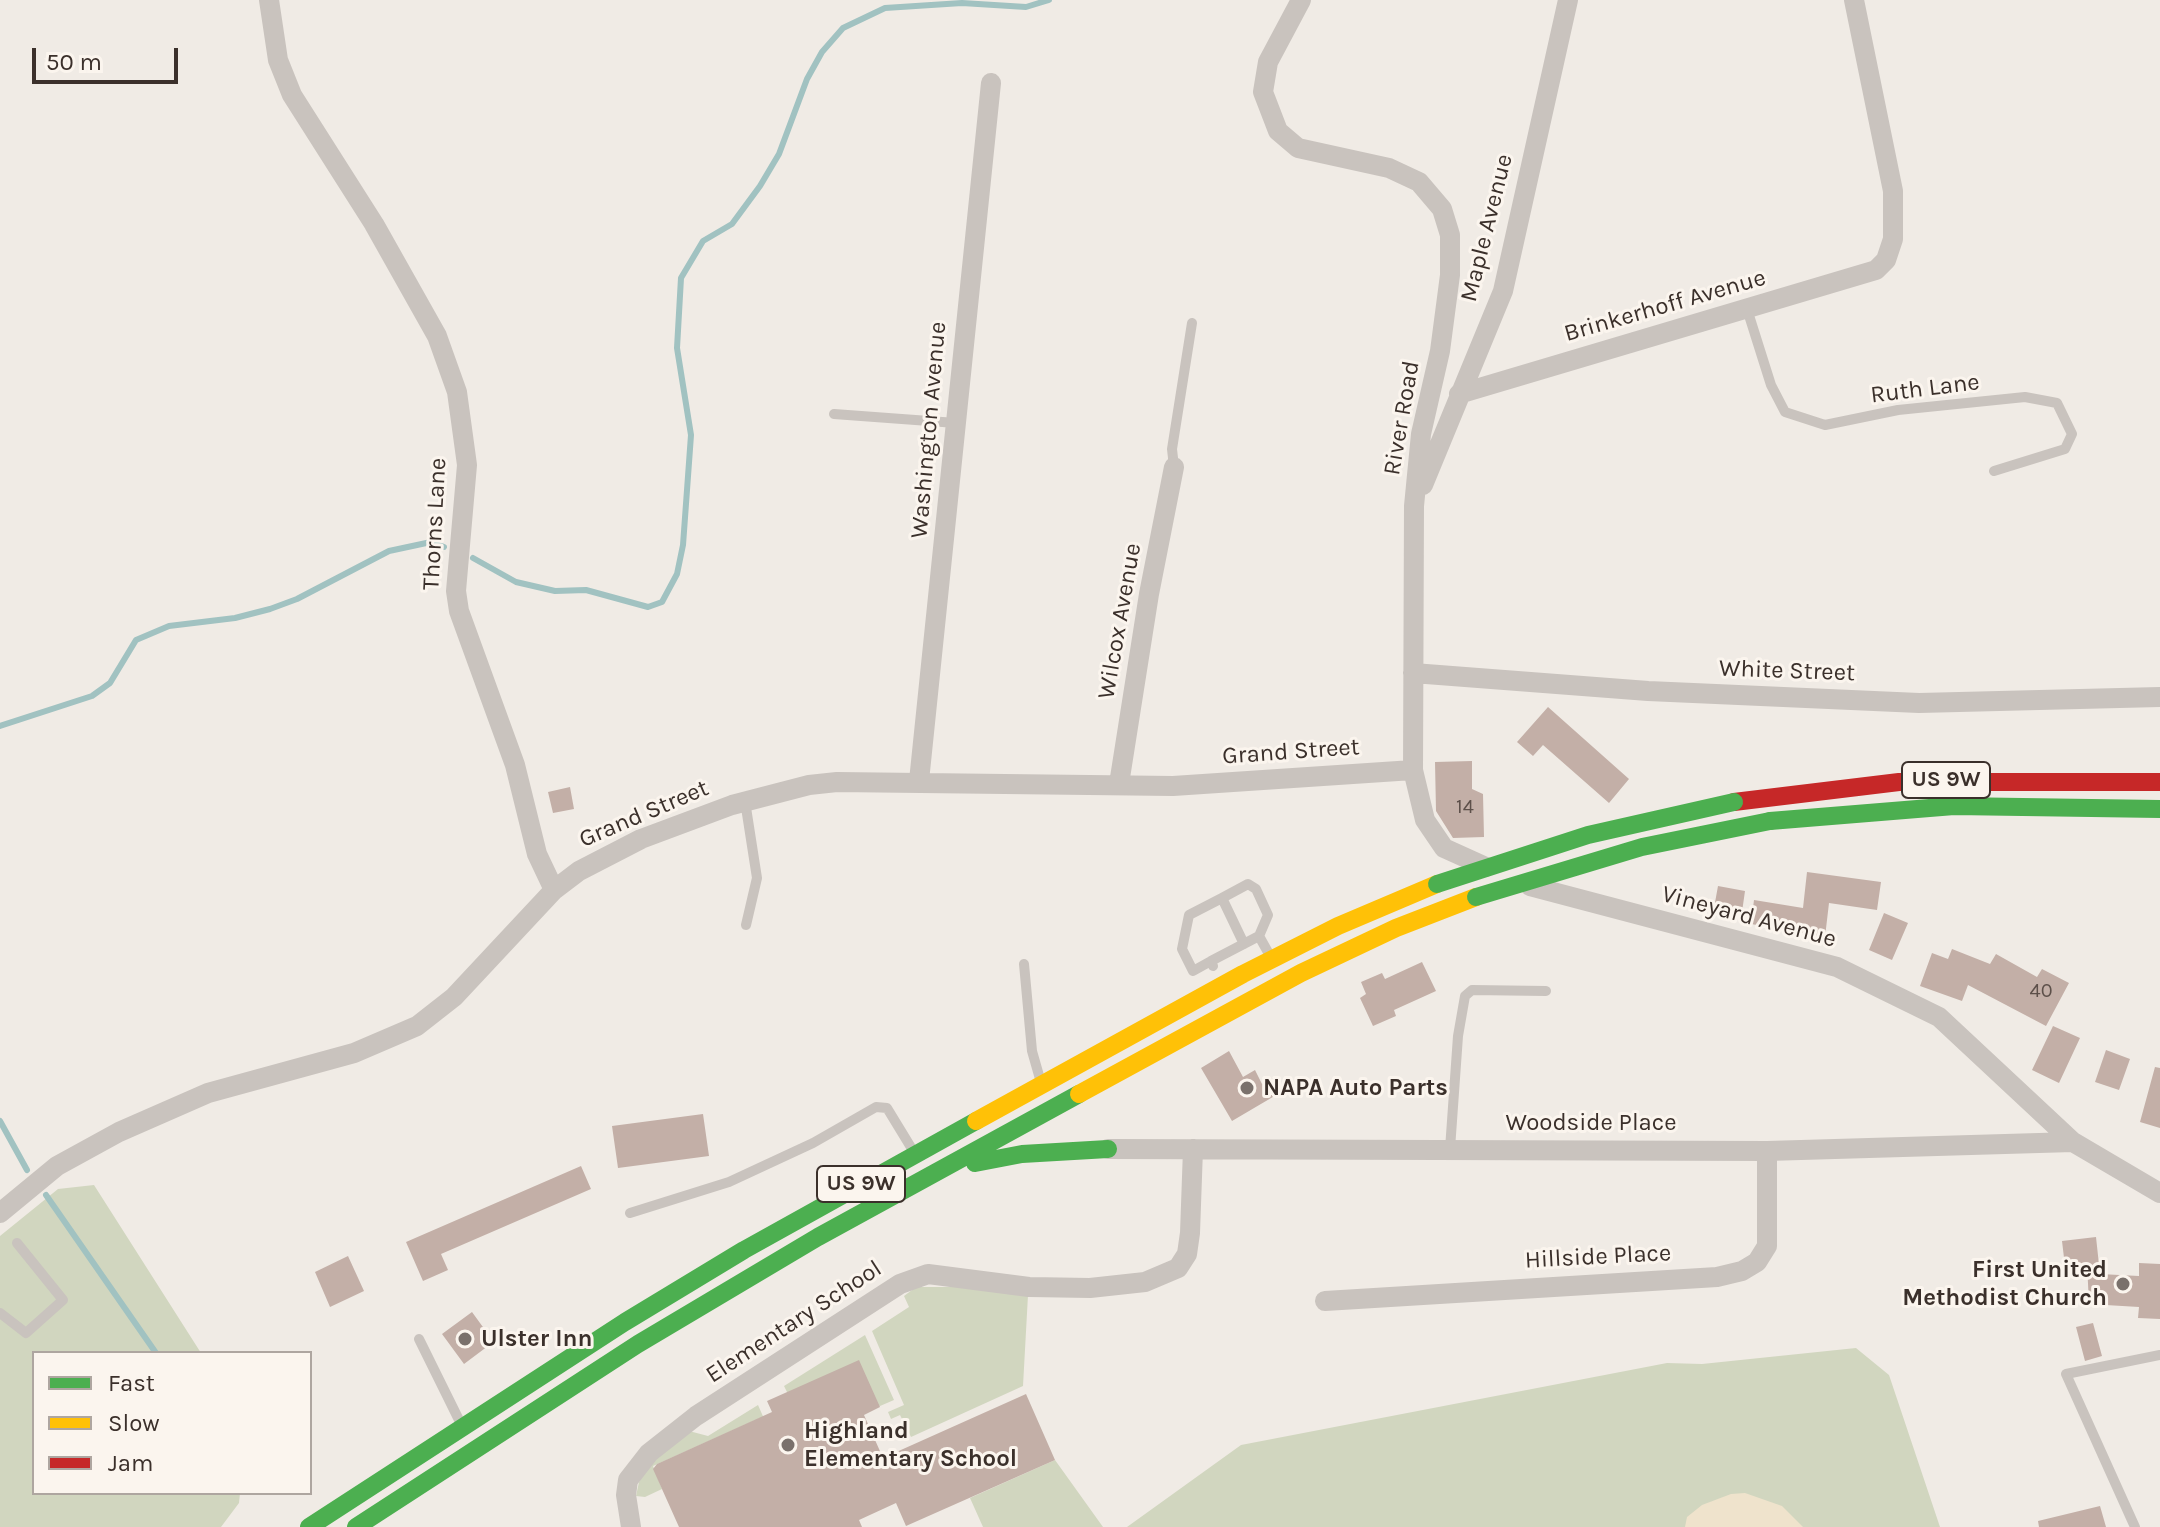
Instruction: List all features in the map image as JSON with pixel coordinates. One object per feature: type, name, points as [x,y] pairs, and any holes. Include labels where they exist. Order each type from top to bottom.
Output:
[{"type":"highway","name":"US 9W","points":[[309,1527],[685,1285],[1272,959],[1437,884],[1588,835],[1734,802],[1899,782],[2008,779],[2160,782]]},
{"type":"highway","name":"US 9W","points":[[356,1527],[650,1336],[917,1183],[1337,955],[1476,897],[1630,850],[1770,821],[1941,807],[2160,809]]},
{"type":"highway","points":[[1085,1091],[1076,1104],[1075,1124],[1084,1139],[1108,1149]]},
{"type":"highway","points":[[917,1183],[997,1157],[1108,1149]]},
{"type":"street","name":"Thorns Lane","points":[[269,0],[278,60],[292,95],[374,224],[437,336],[457,392],[467,465],[456,591],[459,611],[515,765],[537,854],[554,890]]},
{"type":"street","name":"River Road","points":[[1301,0],[1268,62],[1263,92],[1266,109],[1278,131],[1298,148],[1389,168],[1419,182],[1434,198],[1450,235],[1450,275],[1441,339],[1421,434],[1414,506],[1413,673]]},
{"type":"street","name":"Maple Avenue","points":[[1414,506],[1503,291],[1568,0]]},
{"type":"street","name":"Brinkerhoff Avenue","points":[[1459,394],[1853,279],[1883,263],[1893,239],[1893,191],[1854,0]]},
{"type":"street","name":"Washington Avenue","points":[[919,781],[991,83]]},
{"type":"street","name":"Wilcox Avenue","points":[[1119,784],[1149,594],[1174,467]]},
{"type":"street","name":"White Street","points":[[1413,673],[1648,691],[1919,703],[2160,697]]},
{"type":"street","name":"Vineyard Avenue","points":[[1413,673],[1413,770],[1425,820],[1444,848],[1529,886],[1837,967],[1939,1017],[2073,1142],[2160,1193]]},
{"type":"street","name":"Grand Street","points":[[0,1213],[57,1166],[119,1132],[208,1093],[354,1053],[417,1026],[454,997],[554,890],[579,871],[641,839],[745,801],[809,785],[919,781],[1173,786],[1413,770]]},
{"type":"street","name":"Woodside Place","points":[[1108,1149],[1767,1151],[2073,1142]]},
{"type":"street","name":"Elementary School","points":[[631,1527],[626,1495],[628,1480],[649,1453],[696,1416],[900,1284],[928,1274],[1029,1287],[1090,1288],[1145,1282],[1162,1278],[1178,1268],[1187,1254],[1190,1233],[1193,1149]]},
{"type":"street","name":"Hillside Place","points":[[1325,1301],[1717,1277],[1742,1271],[1757,1262],[1767,1246],[1767,1151]]},
{"type":"lane","name":"Ruth Lane","points":[[1747,309],[1771,385],[1785,412],[1825,425],[1898,410],[2025,397],[2057,403],[2072,434],[2065,449],[1994,471]]},
{"type":"lane","points":[[1174,467],[1172,449],[1192,323]]},
{"type":"lane","points":[[834,414],[956,423]]},
{"type":"lane","points":[[745,801],[757,878],[746,925]]},
{"type":"lane","points":[[1248,884],[1256,889],[1268,915],[1259,936],[1193,971],[1182,949],[1189,915],[1248,884]]},
{"type":"lane","points":[[1222,898],[1244,944]]},
{"type":"lane","points":[[1259,936],[1272,959]]},
{"type":"lane","points":[[1211,961],[1222,986]]},
{"type":"lane","points":[[1024,964],[1032,1051],[1041,1085]]},
{"type":"lane","points":[[1450,1149],[1458,1036],[1465,996],[1472,990],[1546,991]]},
{"type":"lane","points":[[630,1213],[729,1182],[813,1143],[876,1107],[887,1108],[915,1155]]},
{"type":"lane","points":[[0,1313],[26,1333],[63,1300],[17,1243]]},
{"type":"lane","points":[[419,1339],[449,1406],[463,1427]]},
{"type":"lane","points":[[2135,1527],[2066,1374],[2160,1355]]},
{"type":"green space","points":[[94,1185],[200,1351],[32,1351],[32,1495],[240,1495],[239,1503],[221,1527],[0,1527],[0,1236],[58,1189]]},
{"type":"green space","points":[[916,1287],[960,1287],[1028,1295],[1023,1386],[911,1437],[900,1415],[891,1419],[888,1412],[904,1405],[872,1331],[909,1307],[904,1296]]},
{"type":"green space","points":[[865,1335],[894,1400],[880,1406],[787,1392],[784,1386]]},
{"type":"green space","points":[[1856,1348],[1889,1375],[1940,1527],[1127,1527],[1241,1445],[1667,1363],[1702,1364]]},
{"type":"green space","points":[[758,1405],[769,1430],[760,1418],[653,1466],[662,1489],[645,1497],[636,1496],[648,1465],[689,1431],[708,1436]]},
{"type":"green space","points":[[1055,1460],[1103,1527],[983,1527],[970,1498]]},
{"type":"sand","points":[[1745,1493],[1782,1506],[1803,1527],[1685,1527],[1687,1517],[1702,1505],[1731,1494]]},
{"type":"building","points":[[1548,707],[1629,779],[1609,803],[1543,745],[1533,756],[1517,742]]},
{"type":"building","points":[[1472,761],[1472,789],[1483,794],[1484,837],[1453,838],[1436,811],[1435,762]]},
{"type":"building","points":[[570,787],[574,809],[553,813],[548,792]]},
{"type":"building","points":[[1807,872],[1881,882],[1877,910],[1829,903],[1825,937],[1751,924],[1754,900],[1803,908]]},
{"type":"building","points":[[1718,886],[1745,891],[1742,912],[1714,908]]},
{"type":"building","points":[[1884,913],[1908,923],[1892,960],[1869,950]]},
{"type":"building","points":[[1952,949],[1990,964],[1996,954],[2037,977],[2042,969],[2069,983],[2046,1026],[1968,985],[1962,1001],[1920,986],[1932,953],[1948,959]]},
{"type":"building","points":[[1422,962],[1436,991],[1394,1010],[1396,1016],[1373,1026],[1360,998],[1366,994],[1361,982],[1382,973],[1385,979]]},
{"type":"building","points":[[2053,1026],[2080,1038],[2059,1083],[2032,1070]]},
{"type":"building","points":[[2106,1050],[2130,1059],[2119,1090],[2095,1082]]},
{"type":"building","name":"NAPA Auto Parts","points":[[1229,1051],[1243,1077],[1255,1070],[1262,1084],[1275,1077],[1283,1091],[1232,1121],[1201,1068]]},
{"type":"building","points":[[2155,1067],[2160,1068],[2160,1128],[2140,1122]]},
{"type":"building","points":[[703,1114],[709,1156],[618,1168],[612,1126]]},
{"type":"building","points":[[581,1166],[591,1189],[441,1254],[448,1270],[423,1281],[406,1242]]},
{"type":"building","name":"First United Methodist Church","points":[[2096,1237],[2100,1274],[2139,1276],[2139,1263],[2160,1264],[2160,1319],[2138,1318],[2139,1307],[2089,1304],[2087,1263],[2065,1266],[2062,1241]]},
{"type":"building","points":[[348,1256],[364,1291],[330,1307],[315,1272]]},
{"type":"building","points":[[472,1312],[488,1334],[484,1340],[488,1346],[464,1364],[442,1334]]},
{"type":"building","points":[[2093,1323],[2102,1356],[2085,1361],[2076,1327]]},
{"type":"building","name":"Highland Elementary School","points":[[859,1360],[880,1407],[864,1415],[883,1458],[1026,1394],[1055,1460],[906,1526],[896,1503],[859,1520],[862,1527],[679,1527],[653,1469],[657,1464],[772,1412],[767,1401]]},
{"type":"building","points":[[2100,1506],[2106,1527],[2039,1527],[2038,1521]]},
{"type":"waterway","points":[[473,558],[516,582],[555,591],[586,590],[648,607],[662,602],[677,574],[683,545],[691,435],[677,348],[681,278],[703,241],[732,224],[760,186],[779,154],[807,79],[822,52],[843,28],[885,8],[962,3],[1026,7],[1049,0]]},
{"type":"waterway","points":[[0,726],[92,696],[110,683],[136,640],[169,626],[235,618],[270,609],[297,599],[389,551],[431,542],[444,547]]},
{"type":"waterway","points":[[0,1121],[27,1170]]},
{"type":"waterway","points":[[46,1195],[155,1351]]},
{"type":"traffic: fast","points":[[1437,884],[1588,835],[1734,802]]},
{"type":"traffic: fast","points":[[1770,821],[1954,806],[2160,809]]},
{"type":"traffic: fast","points":[[1476,897],[1642,847],[1770,821]]},
{"type":"traffic: fast","points":[[356,1527],[638,1344],[818,1237],[1079,1094]]},
{"type":"traffic: fast","points":[[309,1527],[625,1322],[744,1250],[976,1121]]},
{"type":"traffic: fast","points":[[975,1163],[1022,1154],[1108,1149]]},
{"type":"traffic: slow","points":[[976,1121],[1243,974],[1338,926],[1437,884]]},
{"type":"traffic: slow","points":[[1079,1094],[1301,973],[1396,928],[1476,897]]},
{"type":"traffic: jam","points":[[1734,802],[1899,782],[2160,782]]},
{"type":"place","name":"NAPA Auto Parts","points":[[1247,1088]]},
{"type":"place","name":"First United Methodist Church","points":[[2123,1284]]},
{"type":"place","name":"Ulster Inn","points":[[465,1339]]},
{"type":"place","name":"Highland Elementary School","points":[[788,1445]]}]
